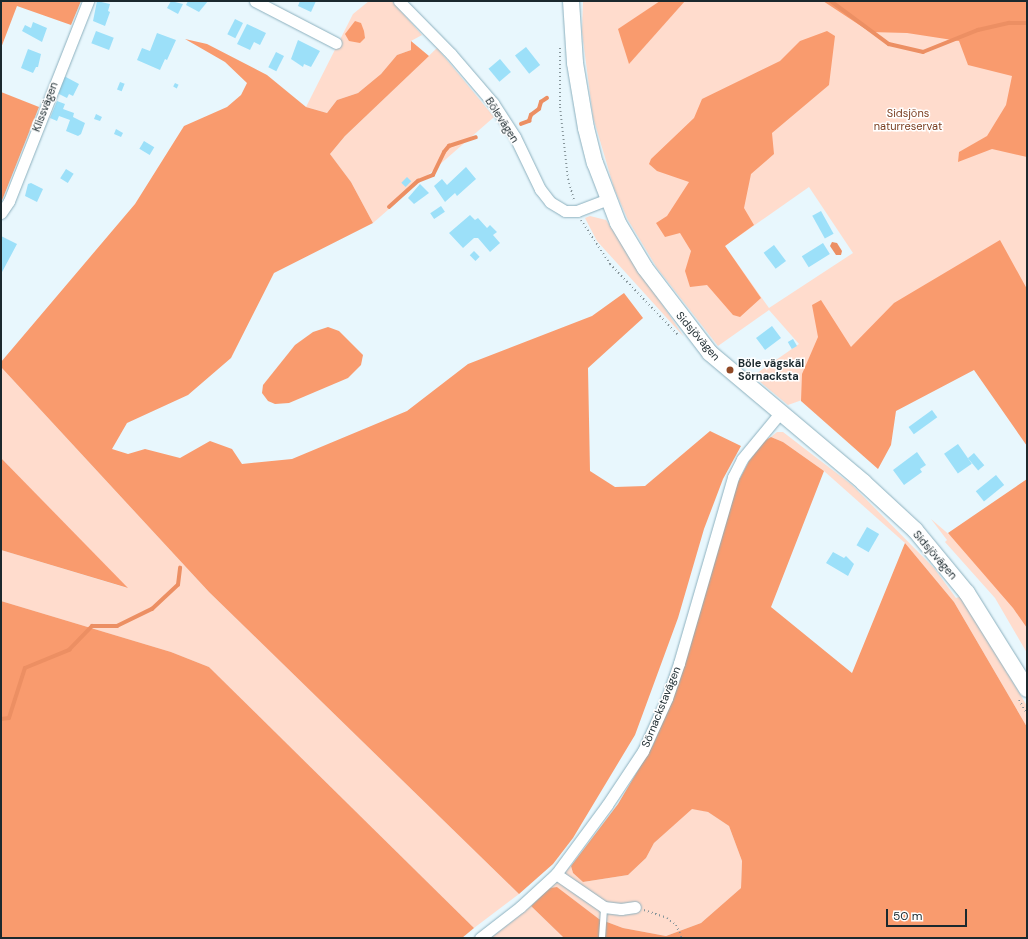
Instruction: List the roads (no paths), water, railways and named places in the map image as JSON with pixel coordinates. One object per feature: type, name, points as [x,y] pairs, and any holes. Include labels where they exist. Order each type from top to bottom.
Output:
[{"type":"main road","name":"Sidsjövägen","points":[[571,1],[574,63],[586,128],[608,200],[618,223],[645,268],[710,353],[863,482],[915,530],[967,593],[1022,693]]},
{"type":"street","name":"Klissvägen","points":[[1,212],[9,200],[88,1]]},
{"type":"street","name":"Bölevägen","points":[[399,1],[451,54],[493,103],[515,137],[540,190],[550,202],[565,210],[577,210],[608,200]]},
{"type":"street","points":[[263,3],[336,43]]},
{"type":"street","name":"Sörnackstavägen","points":[[480,938],[520,907],[556,874],[607,805],[643,751],[667,698],[679,663],[733,477],[742,459],[780,413]]},
{"type":"street","points":[[556,874],[604,907],[621,909],[635,907]]},
{"type":"lane","points":[[602,938],[604,907]]},
{"type":"waterway","points":[[831,1],[889,44],[923,52],[978,30],[1009,23],[1027,23]]},
{"type":"waterway","points":[[521,124],[529,121],[531,115],[539,109],[541,102],[547,98]]},
{"type":"waterway","points":[[389,207],[418,181],[433,175],[444,152],[449,146],[476,137]]},
{"type":"waterway","points":[[1,719],[9,718],[25,668],[69,650],[92,626],[117,626],[152,609],[178,585],[180,568]]},
{"type":"place","name":"Böle vägskäl Sörnacksta","points":[[730,370]]},
{"type":"park label","name":"Sidsjöns naturreservat","points":[[908,120]]}]
